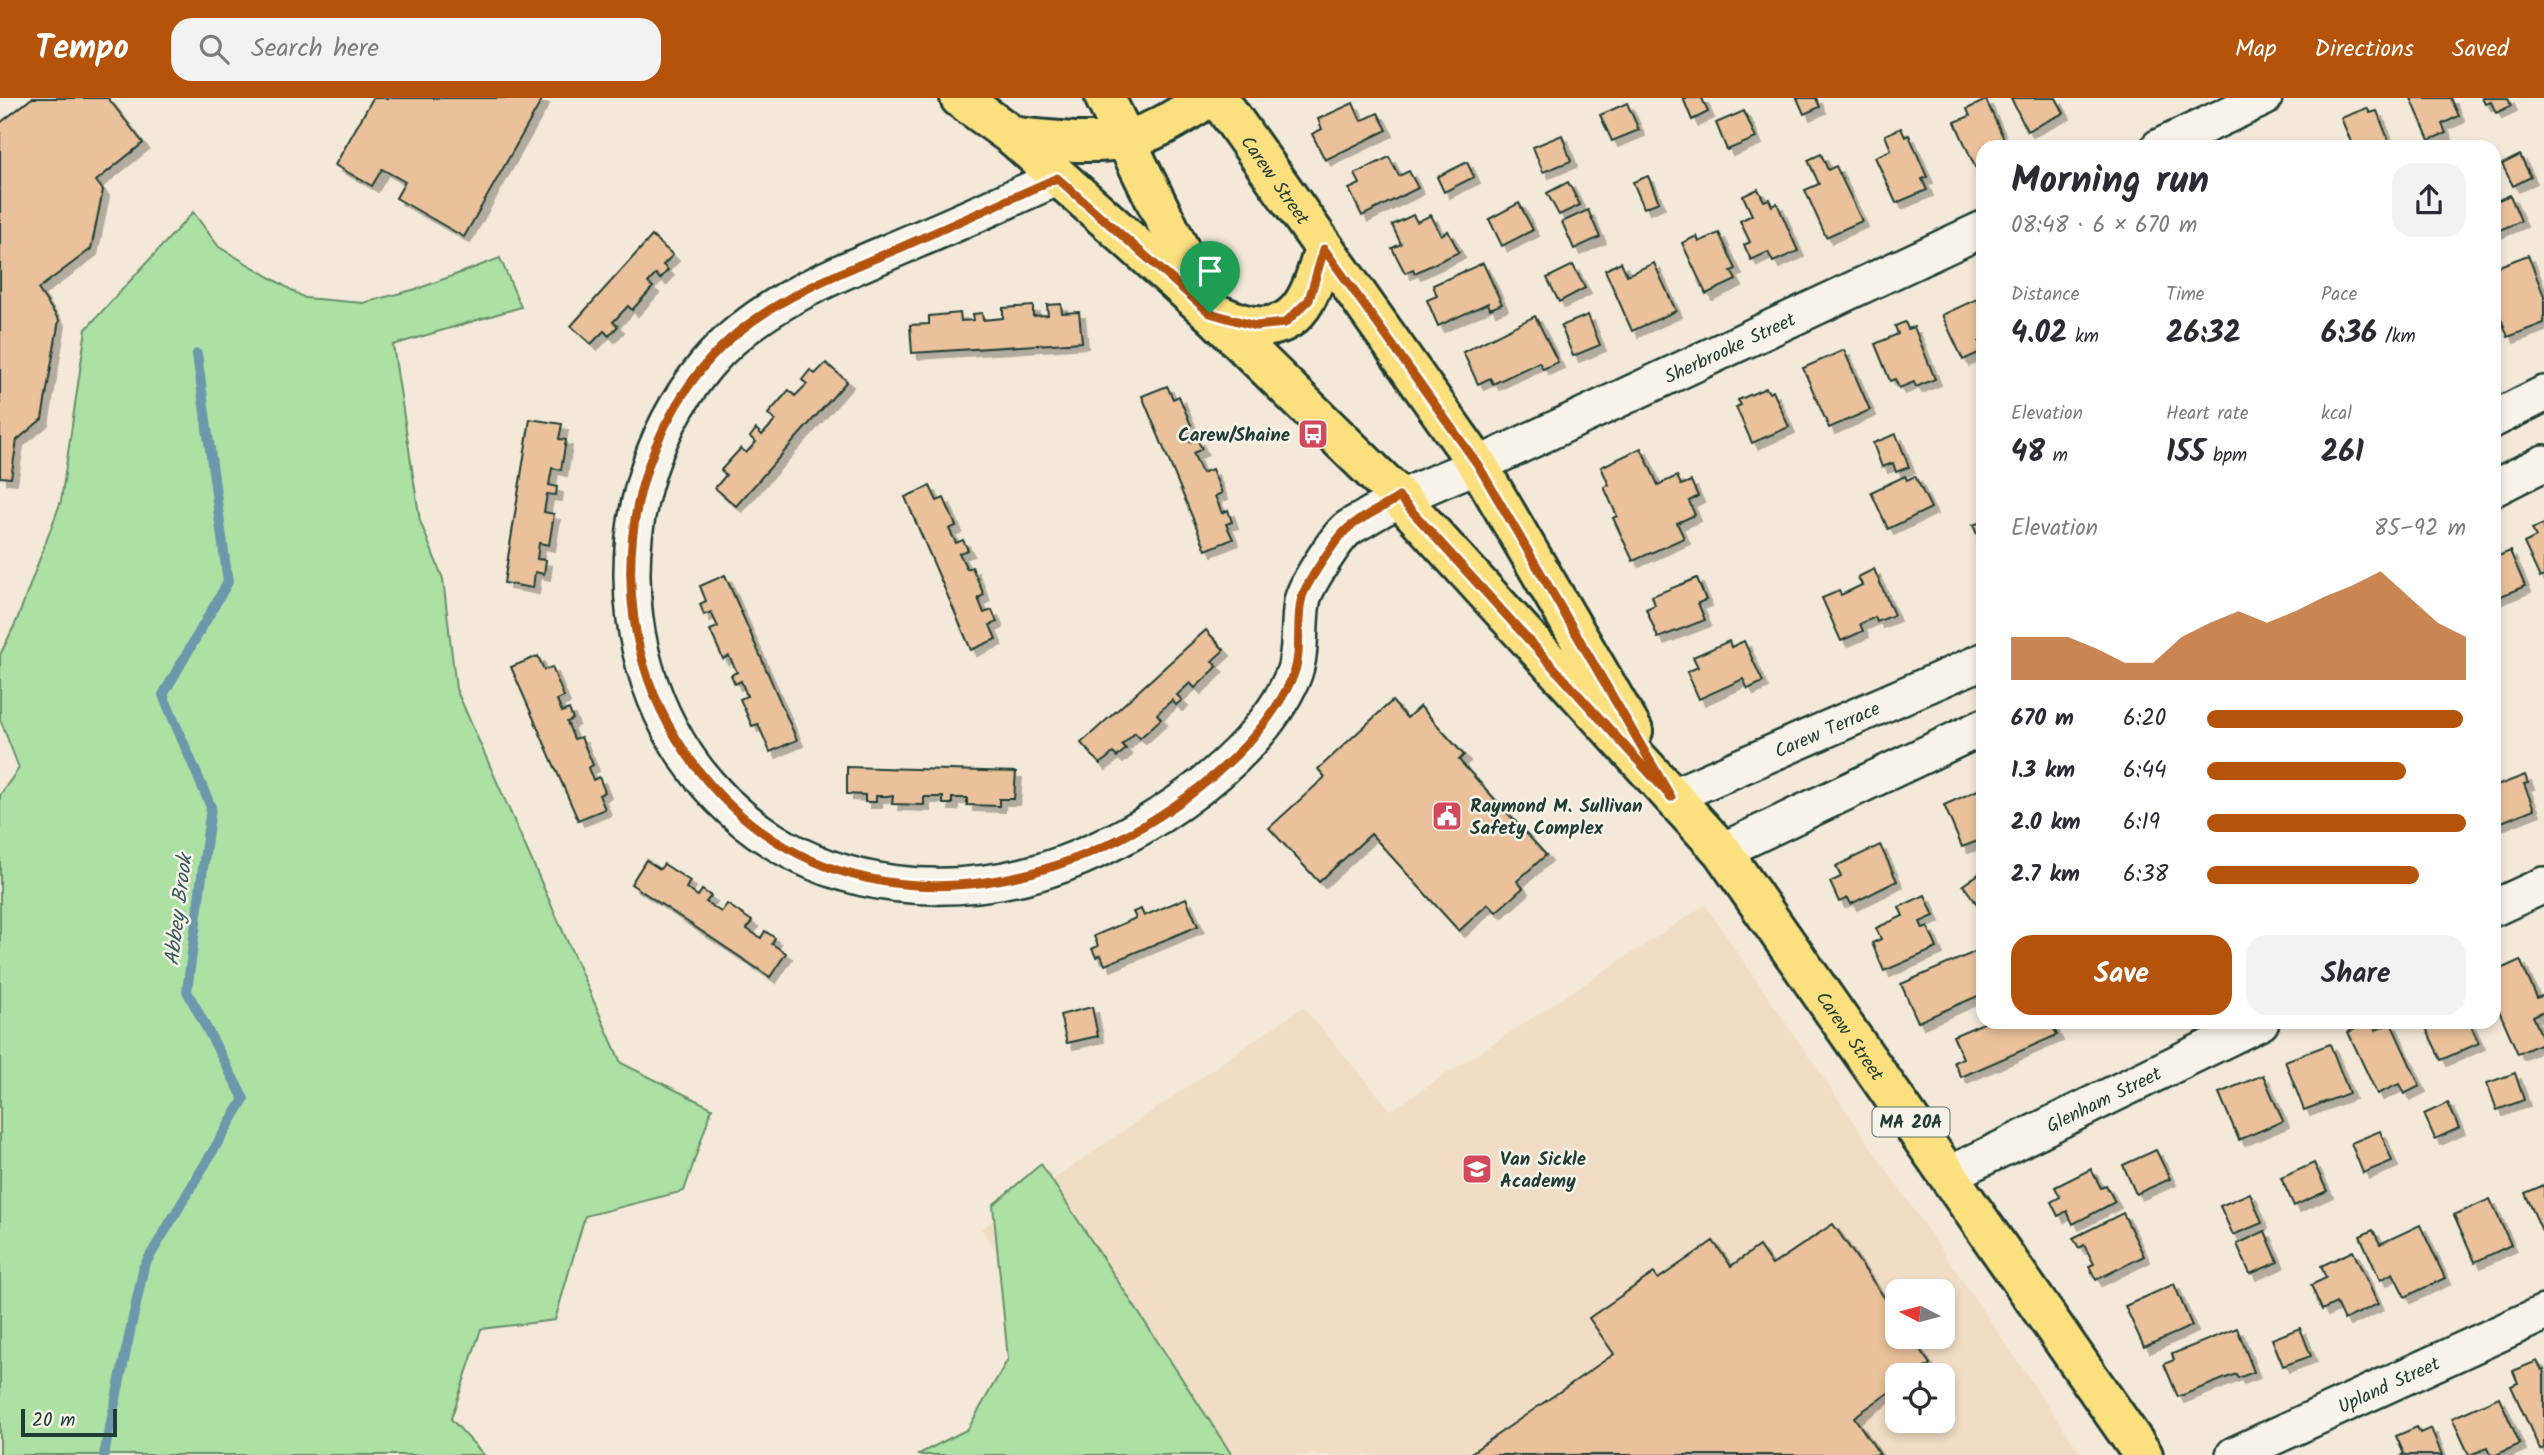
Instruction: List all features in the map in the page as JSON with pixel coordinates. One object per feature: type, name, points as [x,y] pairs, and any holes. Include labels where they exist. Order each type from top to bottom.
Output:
[{"type":"main road","name":"Carew Street","points":[[960,98],[1014,138],[1210,313],[1399,497],[1722,851],[2143,1455]]},
{"type":"main road","name":"MA 20A","points":[[1105,98],[1210,313]]},
{"type":"main road","points":[[1014,138],[1071,142],[1124,140],[1174,119],[1208,98]]},
{"type":"main road","name":"Carew Street","points":[[1218,98],[1478,465],[1671,797]]},
{"type":"main road","points":[[1210,313],[1255,326],[1285,323],[1309,300],[1324,249]]},
{"type":"street","points":[[2174,140],[2264,98]]},
{"type":"street","points":[[1057,178],[792,295],[737,333],[708,362],[683,395],[662,430],[646,471],[635,515],[630,558],[632,604],[639,651],[654,694],[684,751],[723,800],[771,839],[801,856],[867,879],[906,886],[985,884],[1038,872],[1108,845],[1143,826],[1218,771],[1267,722],[1295,672],[1302,595],[1346,530],[1399,497],[1478,465]]},
{"type":"street","name":"Sherbrooke Street","points":[[1478,465],[1976,232]]},
{"type":"street","points":[[2501,416],[2544,394]]},
{"type":"street","points":[[2501,484],[2544,463]]},
{"type":"street","name":"Carew Terrace","points":[[1671,797],[1976,663]]},
{"type":"street","points":[[1722,851],[1976,730]]},
{"type":"street","points":[[2501,905],[2544,885]]},
{"type":"street","name":"Glenham Street","points":[[1948,1175],[2246,1029]]},
{"type":"street","name":"Upland Street","points":[[2234,1455],[2544,1313]]},
{"type":"shaded area","name":"Van Sickle Academy","points":[[1705,905],[2082,1455],[1135,1455],[981,1229],[1303,1007],[1391,1110]]},
{"type":"green space","points":[[193,212],[219,247],[305,298],[363,303],[420,288],[500,258],[521,307],[393,345],[420,521],[443,579],[456,689],[621,1063],[712,1108],[684,1191],[585,1216],[555,1320],[481,1329],[451,1419],[484,1455],[0,1455],[0,795],[19,768],[0,719],[0,655],[17,620],[61,501],[86,329]]},
{"type":"green space","points":[[1041,1164],[1232,1455],[917,1455],[968,1429],[1008,1359],[993,1205]]},
{"type":"building","points":[[32,98],[108,98],[143,143],[96,181],[103,190],[91,249],[38,289],[59,320],[42,419],[17,440],[11,478],[0,477],[0,123]]},
{"type":"building","points":[[373,98],[543,98],[464,237],[396,198],[405,182],[382,169],[372,186],[335,165]]},
{"type":"building","points":[[1683,98],[1702,98],[1708,112],[1692,120]]},
{"type":"building","points":[[1797,98],[1816,98],[1820,107],[1804,114]]},
{"type":"building","points":[[2011,98],[2056,98],[2064,113],[2027,131]]},
{"type":"building","points":[[2411,98],[2451,98],[2459,116],[2442,124],[2446,133],[2429,140]]},
{"type":"building","points":[[2482,98],[2508,98],[2511,106],[2496,113],[2491,102],[2485,104]]},
{"type":"building","points":[[1986,100],[2004,139],[1976,140],[1975,167],[1955,122],[1970,116],[1967,109]]},
{"type":"building","points":[[1353,103],[1361,121],[1378,113],[1387,130],[1325,160],[1312,134],[1322,129],[1318,119]]},
{"type":"building","points":[[1627,103],[1639,130],[1612,141],[1600,115]]},
{"type":"building","points":[[2367,108],[2370,113],[2377,111],[2388,140],[2350,140],[2341,118]]},
{"type":"building","points":[[1744,111],[1756,138],[1727,150],[1716,123]]},
{"type":"building","points":[[1901,128],[1905,137],[1909,135],[1927,177],[1922,179],[1927,190],[1896,203],[1875,157],[1891,150],[1885,135]]},
{"type":"building","points":[[1562,135],[1571,161],[1543,172],[1533,147]]},
{"type":"building","points":[[1821,154],[1828,170],[1836,166],[1862,221],[1826,237],[1805,190],[1819,184],[1808,160]]},
{"type":"building","points":[[2520,155],[2531,177],[2513,186],[2502,164]]},
{"type":"building","points":[[1389,157],[1399,176],[1409,171],[1418,188],[1362,216],[1349,189],[1360,184],[1355,174]]},
{"type":"building","points":[[1467,162],[1474,177],[1444,192],[1437,177]]},
{"type":"building","points":[[1648,176],[1659,202],[1644,208],[1633,182]]},
{"type":"building","points":[[1568,182],[1580,205],[1559,215],[1547,193]]},
{"type":"building","points":[[1758,189],[1764,201],[1769,199],[1772,206],[1777,203],[1798,251],[1773,262],[1768,252],[1751,260],[1744,245],[1750,242],[1740,221],[1752,215],[1743,196]]},
{"type":"building","points":[[2510,195],[2521,221],[2501,229],[2501,199]]},
{"type":"building","points":[[1519,203],[1533,230],[1502,246],[1489,219]]},
{"type":"building","points":[[1588,210],[1600,237],[1574,249],[1562,222]]},
{"type":"building","points":[[1413,215],[1417,222],[1431,215],[1441,235],[1448,231],[1459,252],[1415,273],[1413,269],[1405,273],[1392,248],[1401,244],[1392,225]]},
{"type":"building","points":[[1719,233],[1736,269],[1731,271],[1736,280],[1706,294],[1682,243],[1697,236],[1699,242]]},
{"type":"building","points":[[652,236],[673,255],[663,265],[668,270],[660,279],[656,274],[648,283],[653,287],[632,310],[628,306],[613,322],[618,326],[609,336],[604,331],[591,344],[571,326]]},
{"type":"building","points":[[2528,255],[2544,296],[2544,323],[2508,337],[2501,318],[2501,265]]},
{"type":"building","points":[[1621,262],[1627,275],[1654,263],[1676,311],[1632,331],[1605,270]]},
{"type":"building","points":[[1483,263],[1502,304],[1490,309],[1488,303],[1438,326],[1427,300],[1437,296],[1433,285]]},
{"type":"building","points":[[1573,265],[1585,288],[1559,302],[1547,278]]},
{"type":"building","points":[[1976,299],[1976,354],[1963,360],[1942,315]]},
{"type":"building","points":[[1061,304],[1062,313],[1079,312],[1082,342],[912,353],[910,325],[929,324],[929,316],[960,313],[961,321],[974,320],[973,314],[982,313],[983,320],[1003,318],[1003,308],[1033,306],[1033,316],[1048,315],[1047,305]]},
{"type":"building","points":[[1588,315],[1600,345],[1573,356],[1561,326]]},
{"type":"building","points":[[1535,316],[1558,362],[1543,369],[1539,362],[1493,384],[1490,378],[1478,384],[1463,352]]},
{"type":"building","points":[[1905,322],[1908,329],[1914,327],[1935,379],[1916,387],[1914,382],[1899,388],[1895,379],[1890,381],[1875,344],[1898,334],[1895,326]]},
{"type":"building","points":[[1844,350],[1870,410],[1829,428],[1803,368]]},
{"type":"building","points":[[826,363],[847,381],[736,506],[715,488],[726,475],[721,470],[741,448],[746,453],[756,442],[750,437],[756,429],[762,435],[775,421],[768,414],[789,390],[795,396],[807,384],[802,380],[810,370],[815,374]]},
{"type":"building","points":[[1167,386],[1173,399],[1179,396],[1191,425],[1184,428],[1190,442],[1197,439],[1202,449],[1193,453],[1202,473],[1212,469],[1222,493],[1215,496],[1222,513],[1228,510],[1232,522],[1226,524],[1233,539],[1206,550],[1142,396]]},
{"type":"building","points":[[1766,388],[1769,393],[1773,391],[1789,427],[1752,443],[1736,407],[1741,405],[1738,400]]},
{"type":"building","points":[[530,419],[562,424],[559,439],[566,440],[561,470],[552,468],[549,485],[557,487],[556,495],[547,494],[544,512],[554,514],[549,545],[539,543],[537,559],[546,560],[544,574],[535,572],[533,588],[504,583]]},
{"type":"building","points":[[1896,434],[1909,467],[1896,472],[1893,463],[1882,467],[1873,443]]},
{"type":"building","points":[[1641,448],[1658,485],[1677,476],[1681,485],[1691,481],[1698,496],[1689,501],[1695,515],[1677,523],[1684,538],[1633,561],[1613,518],[1617,516],[1604,487],[1609,485],[1601,467]]},
{"type":"building","points":[[1905,476],[1907,480],[1915,476],[1931,508],[1888,529],[1871,492]]},
{"type":"building","points":[[930,486],[937,501],[944,498],[956,526],[949,529],[956,543],[963,540],[968,550],[959,553],[967,569],[972,567],[984,595],[978,598],[984,613],[992,610],[997,622],[990,625],[996,639],[971,650],[905,497]]},
{"type":"building","points":[[2544,524],[2544,576],[2540,578],[2524,543],[2536,537],[2532,529]]},
{"type":"building","points":[[2510,551],[2525,586],[2501,596],[2501,555]]},
{"type":"building","points":[[1874,569],[1894,615],[1877,622],[1875,617],[1860,624],[1863,631],[1841,641],[1822,598],[1839,591],[1841,595],[1862,585],[1858,577]]},
{"type":"building","points":[[725,575],[797,740],[770,752],[758,724],[752,726],[740,699],[747,696],[741,681],[735,684],[731,675],[737,672],[729,656],[723,659],[710,630],[718,627],[711,612],[704,615],[700,604],[706,601],[700,586]]},
{"type":"building","points":[[1697,578],[1706,600],[1698,603],[1705,620],[1658,638],[1646,609],[1655,605],[1652,596]]},
{"type":"building","points":[[1206,630],[1224,650],[1212,661],[1217,667],[1195,688],[1190,683],[1177,695],[1182,700],[1176,705],[1172,700],[1157,714],[1161,719],[1140,738],[1135,733],[1122,745],[1126,749],[1117,757],[1113,753],[1100,764],[1081,743]]},
{"type":"building","points":[[1729,641],[1731,647],[1744,641],[1763,682],[1748,689],[1743,679],[1699,699],[1687,672],[1698,667],[1693,657]]},
{"type":"building","points":[[538,656],[544,670],[552,667],[564,697],[557,700],[562,712],[569,709],[573,719],[567,722],[574,739],[581,737],[593,765],[588,768],[593,780],[599,777],[605,792],[599,795],[605,809],[578,820],[511,667]]},
{"type":"building","name":"Raymond M. Sullivan Safety Complex","points":[[1392,701],[1407,718],[1420,706],[1464,755],[1459,760],[1546,855],[1517,881],[1523,888],[1496,912],[1488,904],[1459,931],[1371,834],[1319,882],[1269,828],[1325,777],[1318,769]]},
{"type":"building","points":[[847,767],[1016,772],[1014,799],[999,799],[999,806],[967,805],[967,798],[952,798],[952,804],[943,804],[943,797],[924,797],[924,805],[892,804],[893,796],[876,796],[876,802],[865,802],[865,795],[847,794]]},
{"type":"building","points":[[2525,775],[2528,783],[2524,784],[2534,809],[2501,822],[2501,784]]},
{"type":"building","points":[[1976,791],[1976,842],[1962,847],[1944,805]]},
{"type":"building","points":[[1880,845],[1897,881],[1851,904],[1848,898],[1839,902],[1830,882],[1841,877],[1836,866]]},
{"type":"building","points":[[646,860],[660,869],[664,864],[690,881],[686,888],[698,896],[702,890],[711,896],[706,902],[721,912],[727,904],[752,921],[747,929],[761,938],[765,931],[775,938],[772,944],[786,953],[770,977],[631,884]]},
{"type":"building","points":[[1976,876],[1976,903],[1963,885]]},
{"type":"building","points":[[1925,895],[1934,916],[1920,922],[1923,929],[1928,927],[1937,948],[1884,971],[1872,943],[1881,939],[1876,928],[1903,916],[1899,907]]},
{"type":"building","points":[[1186,898],[1198,926],[1105,965],[1101,955],[1096,957],[1092,949],[1098,946],[1094,936],[1136,918],[1133,912],[1141,909],[1144,916]]},
{"type":"building","points":[[1976,951],[1976,997],[1918,1022],[1901,984]]},
{"type":"building","points":[[2520,960],[2537,998],[2544,995],[2544,1011],[2533,1016],[2544,1042],[2518,1054],[2501,1015],[2501,969]]},
{"type":"building","points":[[1092,1007],[1098,1036],[1067,1043],[1060,1015]]},
{"type":"building","points":[[1976,1026],[1976,1029],[2054,1029],[2057,1035],[1961,1077],[1954,1062],[1963,1058],[1953,1036]]},
{"type":"building","points":[[2355,1029],[2394,1029],[2420,1086],[2404,1094],[2399,1084],[2377,1094],[2348,1032]]},
{"type":"building","points":[[2426,1029],[2472,1029],[2479,1043],[2441,1060]]},
{"type":"building","points":[[2330,1044],[2349,1093],[2304,1110],[2285,1061]]},
{"type":"building","points":[[2515,1073],[2524,1100],[2497,1110],[2487,1083]]},
{"type":"building","points":[[2263,1075],[2283,1121],[2239,1140],[2219,1093]]},
{"type":"building","points":[[2448,1103],[2459,1128],[2435,1139],[2424,1114]]},
{"type":"building","points":[[2380,1131],[2392,1161],[2363,1173],[2351,1143]]},
{"type":"building","points":[[2156,1150],[2170,1179],[2136,1194],[2123,1165]]},
{"type":"building","points":[[2314,1163],[2327,1191],[2294,1206],[2281,1178]]},
{"type":"building","points":[[2091,1169],[2101,1188],[2106,1185],[2115,1202],[2073,1224],[2067,1211],[2058,1216],[2051,1202],[2060,1197],[2055,1187]]},
{"type":"building","points":[[2544,1185],[2544,1230],[2542,1231],[2525,1193]]},
{"type":"building","points":[[2250,1193],[2262,1223],[2233,1235],[2220,1206]]},
{"type":"building","points":[[2490,1199],[2511,1245],[2475,1262],[2454,1215]]},
{"type":"building","points":[[2123,1213],[2144,1256],[2096,1280],[2089,1266],[2094,1264],[2084,1245],[2079,1248],[2073,1238]]},
{"type":"building","points":[[1833,1224],[1885,1299],[1885,1349],[1919,1349],[1929,1363],[1885,1363],[1885,1395],[1854,1417],[1880,1455],[1468,1455],[1614,1354],[1589,1318],[1654,1273],[1658,1279],[1713,1241],[1731,1266],[1759,1246],[1772,1265]]},
{"type":"building","points":[[2420,1225],[2445,1278],[2405,1297],[2393,1273],[2380,1280],[2360,1236],[2373,1230],[2380,1244]]},
{"type":"building","points":[[2265,1231],[2278,1262],[2250,1274],[2237,1244]]},
{"type":"building","points":[[2353,1251],[2378,1304],[2344,1320],[2336,1303],[2322,1310],[2311,1285],[2326,1278],[2321,1266]]},
{"type":"building","points":[[2174,1284],[2192,1326],[2144,1347],[2125,1306]]},
{"type":"building","points":[[2237,1328],[2254,1372],[2238,1378],[2236,1374],[2178,1397],[2164,1364],[2174,1360],[2172,1354]]},
{"type":"building","points":[[2300,1328],[2311,1356],[2283,1366],[2272,1339]]},
{"type":"building","points":[[2537,1361],[2542,1370],[2544,1369],[2544,1448],[2540,1450],[2511,1386],[2518,1383],[2513,1371]]},
{"type":"building","points":[[2499,1397],[2520,1444],[2496,1455],[2491,1455],[2488,1448],[2469,1455],[2452,1418]]},
{"type":"building","points":[[2417,1427],[2420,1433],[2431,1428],[2442,1455],[2401,1455],[2404,1454],[2396,1436]]},
{"type":"waterway","name":"Abbey Brook","points":[[104,1455],[144,1266],[244,1099],[187,991],[211,807],[163,695],[228,582],[197,354]]},
{"type":"place","name":"Carew/Shaine","points":[[1313,434]]},
{"type":"place","name":"Raymond M. Sullivan Safety Complex","points":[[1447,816]]},
{"type":"place","name":"Van Sickle Academy","points":[[1477,1169]]},
{"type":"route","points":[[1057,178],[1210,313],[1255,326],[1285,323],[1309,300],[1324,249],[1478,465],[1671,797],[1399,497],[1346,530],[1302,595],[1295,672],[1267,722],[1227,763],[1182,799],[1143,826],[1108,845],[1070,862],[985,884],[906,886],[833,870],[801,856],[771,839],[723,800],[684,751],[654,694],[639,651],[632,604],[630,558],[635,515],[646,471],[662,430],[683,395],[708,362],[737,333],[792,295],[1057,178]]}]
